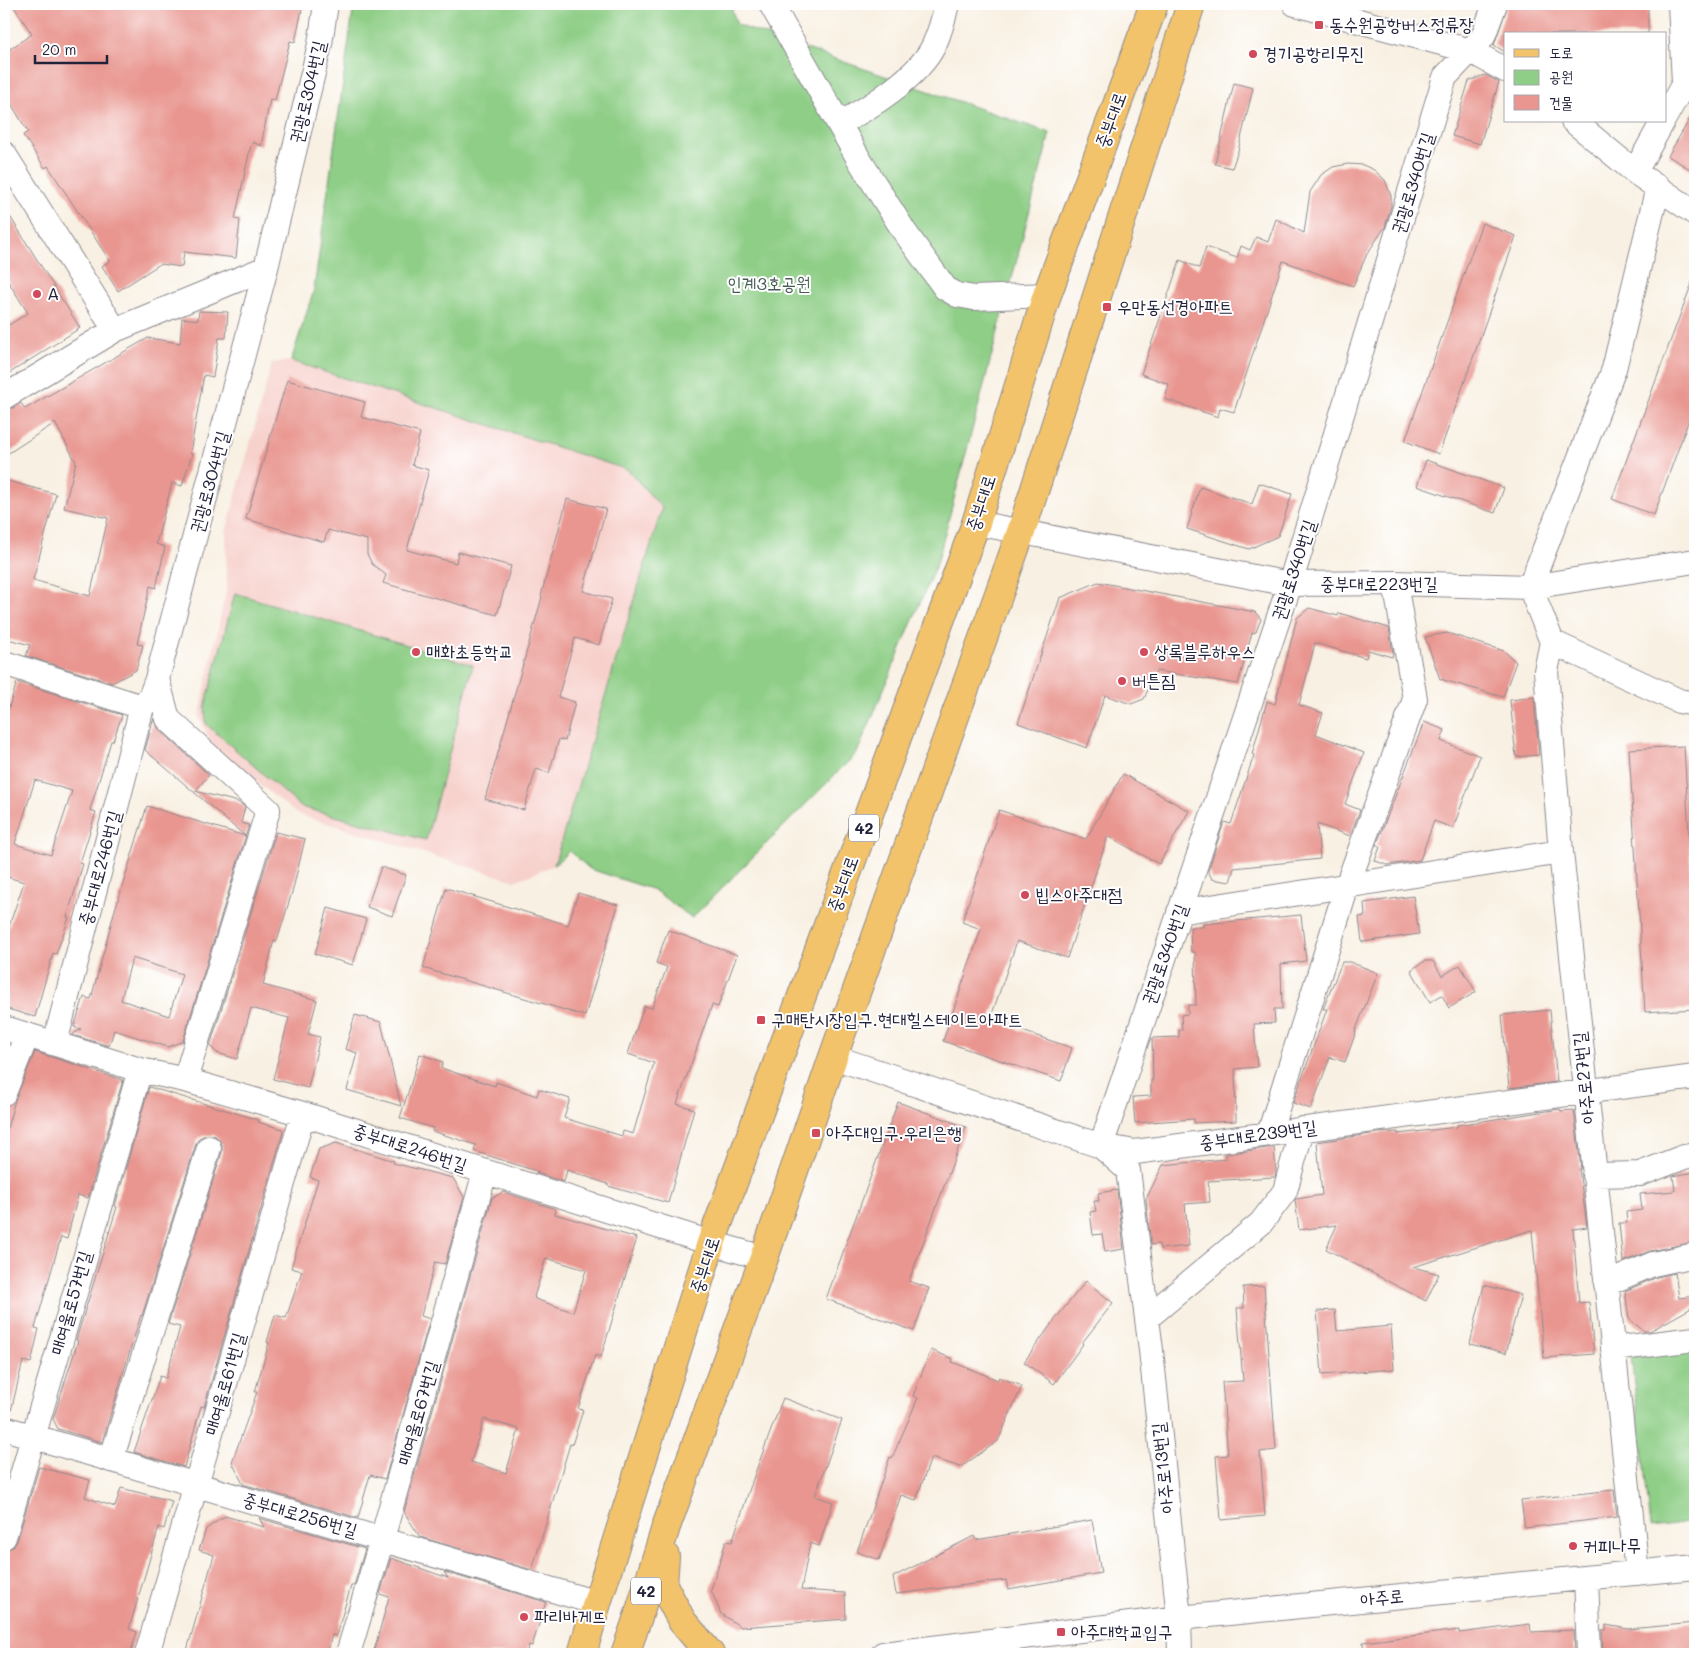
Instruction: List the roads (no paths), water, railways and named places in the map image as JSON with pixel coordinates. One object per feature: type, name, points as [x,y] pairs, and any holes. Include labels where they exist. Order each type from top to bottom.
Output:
[{"type":"main road","name":"중부대로","points":[[582,1654],[596,1603],[712,1243],[976,523],[1047,295],[1154,4]]},
{"type":"main road","name":"42","points":[[624,1654],[638,1617],[666,1528],[764,1258],[833,1057],[1021,532],[1191,4]]},
{"type":"main road","points":[[666,1528],[663,1586],[682,1621],[710,1654]]},
{"type":"street","name":"권광로304번길","points":[[150,694],[266,268],[320,44],[326,4]]},
{"type":"street","points":[[771,4],[839,124],[904,230],[946,288],[957,295],[974,298],[1047,295]]},
{"type":"street","points":[[839,124],[865,110],[914,72],[934,46],[947,4]]},
{"type":"street","points":[[1295,4],[1471,51],[1504,69]]},
{"type":"street","name":"권광로340번길","points":[[1101,1146],[1290,584],[1445,77],[1484,37],[1495,4]]},
{"type":"street","points":[[1680,4],[1684,83]]},
{"type":"street","points":[[1666,115],[1695,63]]},
{"type":"street","points":[[1574,122],[1635,172],[1695,213]]},
{"type":"street","points":[[1635,172],[1662,122]]},
{"type":"street","points":[[4,154],[115,330]]},
{"type":"street","points":[[1658,187],[1614,369],[1530,587],[1552,642],[1679,701],[1695,704]]},
{"type":"street","points":[[4,397],[115,330],[266,268]]},
{"type":"street","name":"중부대로223번길","points":[[976,523],[1290,584],[1395,583],[1530,587],[1695,561]]},
{"type":"street","points":[[1269,1134],[1347,886],[1415,699],[1395,583]]},
{"type":"street","name":"아주로27번길","points":[[1552,642],[1546,671],[1561,852],[1585,1091],[1638,1573]]},
{"type":"street","points":[[4,663],[150,694],[168,719],[268,810],[185,1080]]},
{"type":"street","name":"중부대로246번길","points":[[55,1043],[150,694]]},
{"type":"street","points":[[1179,912],[1561,852]]},
{"type":"street","name":"중부대로246번길","points":[[4,1028],[140,1070],[185,1080],[304,1114],[764,1258]]},
{"type":"street","points":[[4,1093],[27,1035]]},
{"type":"street","name":"중부대로239번길","points":[[833,1057],[1101,1146],[1135,1152],[1695,1077]]},
{"type":"street","name":"매여울로57번길","points":[[4,1537],[140,1070]]},
{"type":"street","name":"매여울로61번길","points":[[147,1654],[304,1114]]},
{"type":"street","points":[[1147,1318],[1261,1223],[1285,1191],[1302,1129]]},
{"type":"street","name":"아주로13번길","points":[[1101,1146],[1128,1170],[1147,1318],[1179,1618]]},
{"type":"street","points":[[112,1460],[209,1148]]},
{"type":"street","points":[[1594,1175],[1640,1174],[1684,1157],[1695,1155]]},
{"type":"street","name":"매여울로67번길","points":[[348,1654],[485,1172]]},
{"type":"street","points":[[1606,1284],[1653,1264],[1695,1255]]},
{"type":"street","points":[[1613,1349],[1695,1340]]},
{"type":"street","name":"중부대로256번길","points":[[4,1428],[596,1603]]},
{"type":"street","name":"아주로","points":[[898,1653],[1179,1618],[1695,1567]]},
{"type":"street","points":[[1586,1578],[1589,1654]]},
{"type":"street","points":[[1179,1618],[1180,1654]]},
{"type":"place","name":"동수원공항버스정류장","points":[[1319,25]]},
{"type":"place","name":"경기공항리무진","points":[[1253,54]]},
{"type":"place","name":"A","points":[[37,294]]},
{"type":"place","name":"우만동선경아파트","points":[[1107,307]]},
{"type":"place","name":"매화초등학교","points":[[416,652]]},
{"type":"place","name":"상록블루하우스","points":[[1144,652]]},
{"type":"place","name":"버튼짐","points":[[1122,681]]},
{"type":"place","name":"빕스아주대점","points":[[1025,895]]},
{"type":"place","name":"구매탄시장입구.현대힐스테이트아파트","points":[[761,1020]]},
{"type":"place","name":"아주대입구.우리은행","points":[[816,1133]]},
{"type":"place","name":"커피나무","points":[[1573,1546]]},
{"type":"place","name":"파리바게뜨","points":[[524,1617]]},
{"type":"place","name":"아주대학교입구","points":[[1061,1632]]},
{"type":"park label","name":"인계3호공원","points":[[769,284]]}]
